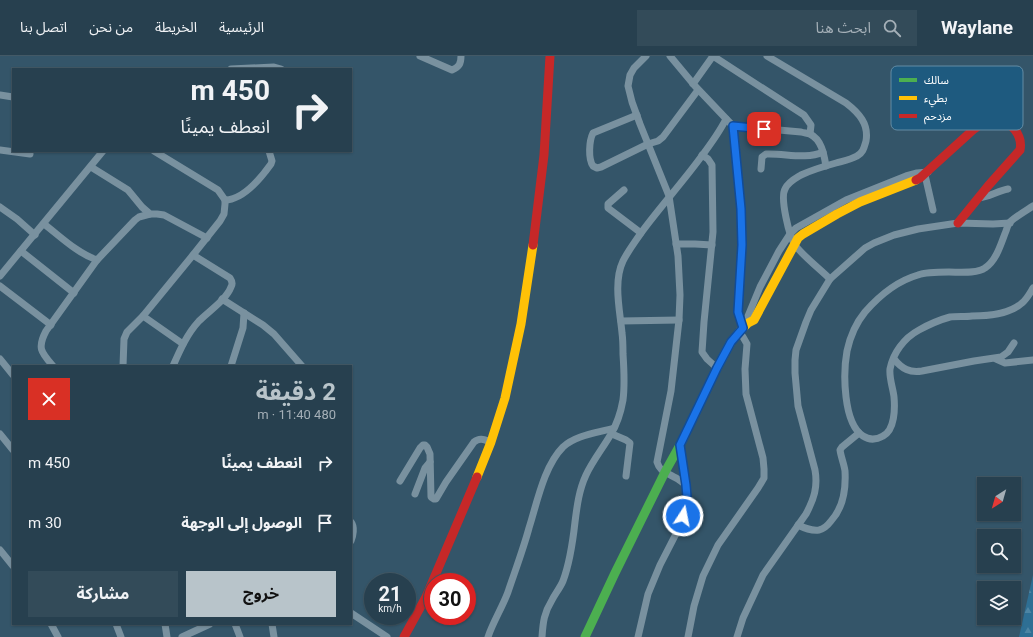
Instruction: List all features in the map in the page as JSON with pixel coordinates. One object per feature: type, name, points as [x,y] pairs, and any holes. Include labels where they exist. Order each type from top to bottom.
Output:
[{"type":"street","points":[[420,56],[452,70],[458,67],[461,62],[461,56]]},
{"type":"street","points":[[404,637],[426,597],[484,460],[505,398],[522,324],[534,237],[544,155],[550,56]]},
{"type":"street","points":[[646,56],[634,68],[628,86],[637,115],[669,196],[678,256],[680,295],[679,320],[671,391],[657,459],[658,467],[686,485]]},
{"type":"street","points":[[670,56],[696,87],[733,126],[741,209],[742,245],[738,312],[747,344],[745,369],[746,394],[763,458],[764,469],[764,478],[718,545],[703,576],[694,606],[688,637]]},
{"type":"street","points":[[637,115],[593,134],[591,137],[590,150],[591,163],[594,167],[599,168],[648,144],[658,141],[663,137],[696,87],[713,56],[804,115],[811,124],[810,134]]},
{"type":"street","points":[[767,56],[846,103],[855,110],[867,129],[867,136],[861,153],[852,158],[801,175],[788,184],[784,190],[784,201],[790,234],[795,245],[830,279]]},
{"type":"street","points":[[252,68],[278,68]]},
{"type":"street","points":[[0,95],[12,97]]},
{"type":"street","points":[[542,637],[545,612],[562,582],[572,541],[577,502],[581,489],[596,456],[613,431],[622,407],[624,372],[621,321],[618,303],[618,280],[623,262],[641,233],[702,156],[726,119]]},
{"type":"street","points":[[733,126],[810,134],[820,145],[826,166]]},
{"type":"street","points":[[585,637],[603,597],[717,368],[731,342],[743,327],[760,287],[779,251],[792,231],[801,224],[860,202],[874,193],[917,180],[973,130]]},
{"type":"street","points":[[958,223],[1020,150],[1022,143],[1014,130]]},
{"type":"street","points":[[0,150],[12,152]]},
{"type":"street","points":[[15,152],[30,154]]},
{"type":"street","points":[[0,276],[102,152]]},
{"type":"street","points":[[123,365],[124,337],[127,332],[207,238],[224,214],[226,204],[218,190],[156,152]]},
{"type":"street","points":[[225,200],[237,197],[251,188],[272,161],[269,152]]},
{"type":"street","points":[[761,170],[761,159],[765,155],[805,156],[823,152]]},
{"type":"street","points":[[702,156],[710,162],[712,170],[713,232],[702,352],[717,368]]},
{"type":"street","points":[[91,167],[128,190],[150,214]]},
{"type":"street","points":[[926,173],[933,210]]},
{"type":"street","points":[[978,198],[1008,189]]},
{"type":"street","points":[[624,190],[608,204],[608,208],[641,233]]},
{"type":"street","points":[[1033,206],[1010,223],[993,260],[986,268],[961,272],[919,274],[895,285],[874,303],[857,323],[852,333],[848,350],[845,377],[850,419],[855,429],[868,439],[878,438],[887,434],[891,428],[894,416],[894,397],[890,369],[900,346],[914,332],[940,320],[951,317],[989,316],[1011,309],[1026,299],[1033,288]]},
{"type":"street","points":[[0,207],[17,219],[35,235]]},
{"type":"street","points":[[743,327],[754,320],[798,238],[838,209]]},
{"type":"street","points":[[52,365],[44,355],[41,348],[41,342],[46,331],[97,260],[135,220],[139,217],[150,214],[164,215],[207,238]]},
{"type":"street","points":[[737,637],[743,618],[763,575],[810,507],[815,489],[817,480],[798,406],[795,373],[796,355],[799,339],[811,310],[830,279],[865,248],[903,232],[958,223],[1010,223]]},
{"type":"street","points":[[44,224],[86,256],[97,260]]},
{"type":"street","points":[[676,244],[712,245]]},
{"type":"street","points":[[21,251],[74,292]]},
{"type":"street","points":[[173,365],[182,344],[198,322],[222,299],[232,282],[230,278],[193,255]]},
{"type":"street","points":[[0,286],[50,325]]},
{"type":"street","points":[[222,299],[263,324],[284,344],[296,362]]},
{"type":"street","points":[[233,365],[243,328],[244,313]]},
{"type":"street","points":[[142,316],[182,344]]},
{"type":"street","points":[[621,321],[679,320]]},
{"type":"street","points":[[894,359],[903,369],[915,372],[974,361],[996,359],[1004,356],[1014,342]]},
{"type":"street","points":[[996,359],[1004,363],[1033,360]]},
{"type":"street","points":[[0,360],[12,374]]},
{"type":"street","points":[[488,637],[491,626],[506,598],[529,530],[545,475],[557,454],[571,441],[613,431],[630,443],[626,476]]},
{"type":"street","points":[[798,525],[808,529],[821,530],[836,516],[843,499],[844,487],[844,467],[840,450],[859,433]]},
{"type":"street","points":[[0,434],[12,449]]},
{"type":"street","points":[[400,481],[424,444],[429,452],[431,496],[432,499],[435,499],[474,442],[479,439],[483,439],[491,442]]},
{"type":"street","points":[[638,637],[648,594],[660,565],[679,528],[683,516],[687,497],[680,445]]},
{"type":"street","points":[[415,494],[424,468],[430,462]]},
{"type":"street","points":[[352,523],[354,528],[352,537]]},
{"type":"street","points":[[0,550],[12,565]]},
{"type":"street","points":[[352,614],[388,637]]},
{"type":"street","points":[[51,625],[58,637]]},
{"type":"street","points":[[116,625],[122,637]]},
{"type":"street","points":[[165,625],[167,637]]},
{"type":"street","points":[[182,637],[208,625]]},
{"type":"street","points":[[235,625],[240,637]]},
{"type":"street","points":[[272,625],[274,637]]},
{"type":"green space","points":[[1033,575],[1033,637],[1019,637]]},
{"type":"traffic: fast","points":[[585,637],[615,573],[717,368],[731,342],[740,331]]},
{"type":"traffic: slow","points":[[740,331],[748,323],[754,320],[798,238],[860,202],[916,180]]},
{"type":"traffic: slow","points":[[477,477],[491,442],[505,398],[521,324],[533,245]]},
{"type":"traffic: jam","points":[[533,245],[544,155],[550,56]]},
{"type":"traffic: jam","points":[[916,180],[973,130]]},
{"type":"traffic: jam","points":[[958,223],[1020,150],[1020,139],[1014,130]]},
{"type":"traffic: jam","points":[[404,637],[426,597],[477,477]]},
{"type":"route","points":[[683,516],[687,497],[680,445],[717,368],[731,342],[743,328],[738,312],[742,245],[741,209],[733,126],[764,129]]}]
